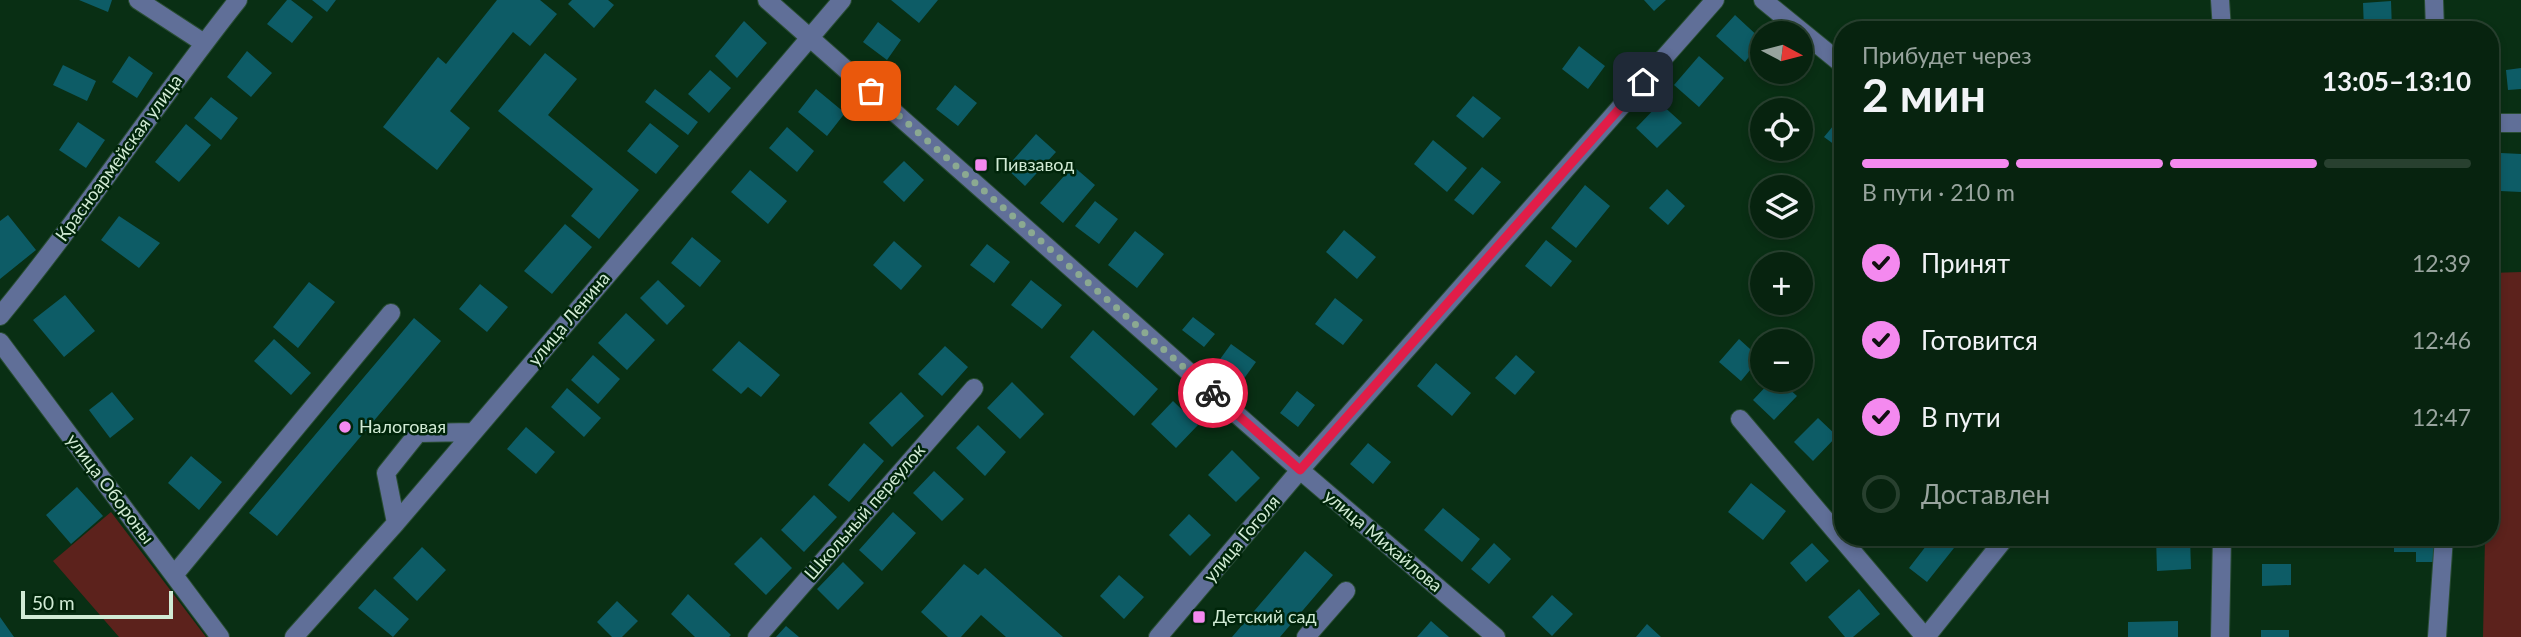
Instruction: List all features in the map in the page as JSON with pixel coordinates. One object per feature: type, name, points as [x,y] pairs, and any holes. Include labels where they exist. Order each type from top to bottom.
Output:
[{"type":"street","points":[[138,0],[204,43]]},
{"type":"street","name":"Красноармейская улица","points":[[0,316],[238,0]]},
{"type":"street","name":"улица Михайлова","points":[[767,0],[1300,470],[1496,637]]},
{"type":"street","name":"улица Ленина","points":[[294,637],[396,523],[842,0]]},
{"type":"street","name":"улица Гоголя","points":[[1158,637],[1300,470],[1715,0]]},
{"type":"street","points":[[1763,0],[1834,58]]},
{"type":"street","points":[[2220,0],[2221,21]]},
{"type":"street","points":[[2434,0],[2435,21]]},
{"type":"street","points":[[2499,124],[2521,123]]},
{"type":"street","points":[[174,575],[391,313]]},
{"type":"street","name":"улица Обороны","points":[[0,342],[220,637]]},
{"type":"street","name":"Школьный переулок","points":[[757,637],[974,388]]},
{"type":"street","points":[[1740,419],[1834,530]]},
{"type":"street","points":[[396,523],[386,473],[418,433],[473,432]]},
{"type":"street","points":[[1848,546],[1925,637],[1999,546]]},
{"type":"street","points":[[2220,637],[2222,546]]},
{"type":"street","points":[[2437,637],[2443,546]]},
{"type":"street","points":[[1306,637],[1346,591]]},
{"type":"shaded area","points":[[2521,272],[2521,637],[2483,637],[2485,546],[2499,546],[2499,273]]},
{"type":"shaded area","points":[[111,512],[206,637],[119,637],[53,561]]},
{"type":"building","points":[[79,0],[112,0],[108,12]]},
{"type":"building","points":[[287,0],[291,0],[313,17],[292,43],[267,24]]},
{"type":"building","points":[[312,0],[336,0],[327,12]]},
{"type":"building","points":[[497,0],[540,0],[557,14],[530,46],[513,32],[450,111],[470,128],[437,170],[383,127],[438,57],[446,64]]},
{"type":"building","points":[[572,0],[608,0],[614,5],[594,28],[568,4]]},
{"type":"building","points":[[891,0],[938,0],[919,23]]},
{"type":"building","points":[[1644,0],[1666,0],[1654,11]]},
{"type":"building","points":[[2391,1],[2392,21],[2364,21],[2363,3]]},
{"type":"building","points":[[1735,15],[1750,29],[1750,56],[1745,62],[1716,36]]},
{"type":"building","points":[[744,21],[767,43],[737,78],[715,56]]},
{"type":"building","points":[[878,22],[901,40],[887,60],[863,42]]},
{"type":"building","points":[[1579,46],[1605,66],[1588,89],[1562,69]]},
{"type":"building","points":[[247,51],[272,73],[251,97],[227,77]]},
{"type":"building","points":[[545,53],[577,79],[548,115],[639,190],[599,239],[571,216],[593,189],[498,111]]},
{"type":"building","points":[[129,56],[153,73],[137,98],[112,82]]},
{"type":"building","points":[[1699,56],[1724,78],[1699,107],[1674,85]]},
{"type":"building","points":[[63,65],[96,81],[87,101],[53,85]]},
{"type":"building","points":[[2521,68],[2521,89],[2508,90],[2506,70]]},
{"type":"building","points":[[710,70],[731,88],[709,113],[688,94]]},
{"type":"building","points":[[955,85],[977,103],[958,126],[936,109]]},
{"type":"building","points":[[655,89],[698,122],[688,135],[645,102]]},
{"type":"building","points":[[816,89],[845,113],[827,136],[798,112]]},
{"type":"building","points":[[1473,96],[1501,118],[1483,138],[1456,116]]},
{"type":"building","points":[[211,97],[238,118],[221,140],[194,118]]},
{"type":"building","points":[[1660,103],[1682,123],[1657,148],[1636,128]]},
{"type":"building","points":[[78,122],[105,140],[86,168],[59,150]]},
{"type":"building","points":[[650,123],[679,146],[656,174],[627,151]]},
{"type":"building","points":[[186,124],[211,145],[179,182],[155,162]]},
{"type":"building","points":[[1834,125],[1834,144],[1824,137]]},
{"type":"building","points":[[787,127],[814,151],[797,172],[769,148]]},
{"type":"building","points":[[1036,134],[1056,152],[1025,186],[1006,168]]},
{"type":"building","points":[[1433,140],[1467,168],[1447,192],[1414,164]]},
{"type":"building","points":[[2501,153],[2521,154],[2521,192],[2500,191]]},
{"type":"building","points":[[904,161],[924,180],[904,202],[883,182]]},
{"type":"building","points":[[1073,166],[1095,185],[1063,223],[1040,203]]},
{"type":"building","points":[[1482,167],[1501,182],[1473,215],[1454,200]]},
{"type":"building","points":[[750,170],[787,201],[768,224],[731,192]]},
{"type":"building","points":[[1585,185],[1610,206],[1576,248],[1551,228]]},
{"type":"building","points":[[1667,189],[1685,206],[1668,225],[1649,208]]},
{"type":"building","points":[[1095,201],[1118,219],[1099,244],[1075,226]]},
{"type":"building","points":[[8,215],[36,250],[0,279],[0,221]]},
{"type":"building","points":[[119,216],[160,243],[139,268],[101,240]]},
{"type":"building","points":[[565,224],[592,247],[552,294],[524,271]]},
{"type":"building","points":[[1344,230],[1376,257],[1357,279],[1326,252]]},
{"type":"building","points":[[1135,231],[1164,254],[1137,288],[1108,265]]},
{"type":"building","points":[[692,237],[721,261],[700,287],[671,263]]},
{"type":"building","points":[[1546,240],[1572,261],[1551,287],[1525,266]]},
{"type":"building","points":[[894,241],[922,266],[901,290],[873,265]]},
{"type":"building","points":[[987,244],[1010,262],[994,283],[970,265]]},
{"type":"building","points":[[658,280],[685,306],[667,325],[640,298]]},
{"type":"building","points":[[1031,280],[1062,305],[1042,329],[1011,305]]},
{"type":"building","points":[[309,282],[335,302],[298,348],[273,327]]},
{"type":"building","points":[[480,284],[508,307],[487,332],[459,309]]},
{"type":"building","points":[[65,295],[95,331],[64,357],[33,320]]},
{"type":"building","points":[[1335,298],[1363,320],[1343,345],[1315,324]]},
{"type":"building","points":[[626,313],[655,340],[627,370],[598,343]]},
{"type":"building","points":[[1193,317],[1215,334],[1204,347],[1182,330]]},
{"type":"building","name":"Налоговая","points":[[414,318],[441,341],[277,536],[249,513]]},
{"type":"building","points":[[1093,330],[1158,389],[1134,416],[1070,357]]},
{"type":"building","points":[[274,339],[311,373],[291,395],[254,361]]},
{"type":"building","points":[[1739,339],[1750,349],[1750,370],[1741,381],[1719,362]]},
{"type":"building","points":[[739,341],[780,375],[761,397],[748,387],[741,394],[712,370]]},
{"type":"building","points":[[1231,344],[1256,362],[1243,380],[1218,362]]},
{"type":"building","points":[[945,346],[968,367],[942,396],[918,374]]},
{"type":"building","points":[[593,355],[620,379],[598,404],[571,380]]},
{"type":"building","points":[[1516,355],[1535,372],[1515,395],[1495,378]]},
{"type":"building","points":[[1436,363],[1471,393],[1452,416],[1417,386]]},
{"type":"building","points":[[1012,382],[1044,414],[1020,439],[987,408]]},
{"type":"building","points":[[567,388],[601,418],[584,437],[551,407]]},
{"type":"building","points":[[1297,391],[1315,405],[1298,427],[1280,413]]},
{"type":"building","points":[[112,392],[134,419],[110,438],[89,410]]},
{"type":"building","points":[[901,392],[924,416],[892,447],[869,423]]},
{"type":"building","points":[[1761,392],[1792,392],[1797,396],[1774,420],[1753,400]]},
{"type":"building","points":[[1173,401],[1198,425],[1176,448],[1151,424]]},
{"type":"building","points":[[1818,418],[1834,433],[1834,439],[1813,461],[1794,442]]},
{"type":"building","points":[[978,425],[1006,452],[985,476],[956,448]]},
{"type":"building","points":[[526,427],[555,452],[536,474],[507,449]]},
{"type":"building","points":[[864,443],[884,461],[849,502],[828,485]]},
{"type":"building","points":[[1368,443],[1391,462],[1373,484],[1350,464]]},
{"type":"building","points":[[1232,450],[1260,478],[1236,502],[1208,475]]},
{"type":"building","points":[[191,456],[222,482],[199,510],[168,483]]},
{"type":"building","points":[[934,471],[964,499],[942,521],[913,493]]},
{"type":"building","points":[[1751,483],[1786,511],[1763,540],[1728,512]]},
{"type":"building","points":[[77,487],[103,516],[71,544],[46,515]]},
{"type":"building","points":[[814,495],[837,517],[804,552],[781,530]]},
{"type":"building","points":[[1443,508],[1480,539],[1462,562],[1424,530]]},
{"type":"building","points":[[893,512],[916,533],[882,571],[859,550]]},
{"type":"building","points":[[1189,514],[1211,535],[1190,556],[1169,535]]},
{"type":"building","points":[[761,537],[792,568],[766,595],[734,564]]},
{"type":"building","points":[[1494,543],[1511,559],[1489,584],[1471,569]]},
{"type":"building","points":[[1812,543],[1829,561],[1806,582],[1790,563]]},
{"type":"building","points":[[1926,546],[1954,548],[1927,582],[1909,568]]},
{"type":"building","points":[[2156,546],[2190,546],[2191,569],[2157,571]]},
{"type":"building","points":[[2394,546],[2435,546],[2435,562],[2416,562],[2416,552],[2394,552]]},
{"type":"building","points":[[422,547],[446,570],[417,601],[393,578]]},
{"type":"building","points":[[1305,551],[1333,575],[1280,637],[1232,637]]},
{"type":"building","points":[[843,562],[864,583],[838,610],[817,589]]},
{"type":"building","points":[[964,564],[978,575],[985,568],[1063,637],[1006,637],[981,615],[961,637],[948,637],[921,612]]},
{"type":"building","points":[[2262,564],[2291,564],[2291,585],[2262,586]]},
{"type":"building","points":[[1119,575],[1144,597],[1124,619],[1100,596]]},
{"type":"building","points":[[375,589],[409,619],[393,637],[358,608]]},
{"type":"building","points":[[1859,589],[1880,614],[1853,637],[1845,637],[1828,617]]},
{"type":"building","points":[[688,594],[731,635],[729,637],[695,637],[671,614]]},
{"type":"building","points":[[1552,595],[1573,614],[1552,636],[1532,617]]},
{"type":"building","points":[[617,601],[638,621],[622,637],[612,637],[597,622]]},
{"type":"building","points":[[0,617],[14,637],[0,637]]},
{"type":"building","points":[[1431,621],[1449,637],[1417,637]]},
{"type":"building","points":[[2178,621],[2178,637],[2128,637],[2128,622]]},
{"type":"building","points":[[1647,624],[1661,637],[1636,637]]},
{"type":"building","points":[[786,626],[799,637],[776,637]]},
{"type":"building","points":[[2261,630],[2289,630],[2289,637],[2261,637]]},
{"type":"way so far","points":[[871,91],[1213,393]]},
{"type":"place","name":"Пивзавод","points":[[981,165]]},
{"type":"place","name":"Налоговая","points":[[345,427]]},
{"type":"place","name":"Детский сад","points":[[1199,617]]},
{"type":"route","points":[[1213,393],[1300,470],[1643,82]]}]
